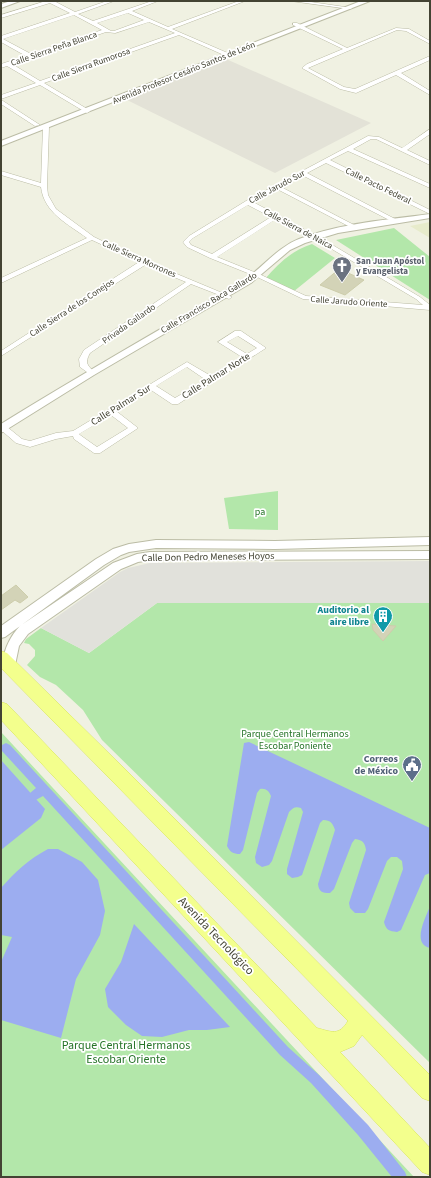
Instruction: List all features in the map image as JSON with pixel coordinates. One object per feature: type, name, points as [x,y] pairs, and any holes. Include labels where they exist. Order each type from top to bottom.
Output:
[{"type":"main road","points":[[5,662],[131,786],[430,1090]]},
{"type":"main road","name":"Avenida Tecnológico","points":[[1,709],[312,1037],[430,1164]]},
{"type":"main road","points":[[312,1037],[330,1042],[341,1042],[349,1039],[359,1018]]},
{"type":"street","points":[[1,6],[17,1]]},
{"type":"street","points":[[1,17],[50,1],[106,30],[115,32],[149,20]]},
{"type":"street","points":[[1,39],[112,1]]},
{"type":"street","points":[[93,23],[156,1]]},
{"type":"street","points":[[169,28],[243,1]]},
{"type":"street","points":[[293,1],[350,8]]},
{"type":"street","name":"Avenida Profesor Cesário Santos de León","points":[[298,26],[355,1]]},
{"type":"street","name":"Avenida Profesor Cesário Santos de León","points":[[1,138],[83,109],[367,1]]},
{"type":"street","points":[[128,11],[225,54]]},
{"type":"street","points":[[298,26],[346,49]]},
{"type":"street","points":[[430,43],[402,28],[396,29],[346,49],[305,68],[342,88],[356,91],[430,58]]},
{"type":"street","name":"Calle Sierra Peña Blanca","points":[[1,66],[106,30]]},
{"type":"street","name":"Calle Sierra Rumorosa","points":[[1,97],[180,33]]},
{"type":"street","points":[[1,39],[31,56]]},
{"type":"street","points":[[8,64],[39,84],[83,109]]},
{"type":"street","points":[[397,73],[430,93]]},
{"type":"street","points":[[1,102],[37,125]]},
{"type":"street","name":"Avenida Profesor Cesário Santos de León","points":[[1,144],[46,127],[83,109]]},
{"type":"street","points":[[1,173],[44,186],[46,127]]},
{"type":"street","points":[[403,150],[430,131]]},
{"type":"street","points":[[424,136],[430,140]]},
{"type":"street","name":"Calle Jarudo Sur","points":[[186,242],[248,202],[372,137],[403,150]]},
{"type":"street","points":[[349,149],[430,186]]},
{"type":"street","points":[[403,150],[430,163]]},
{"type":"street","name":"Calle Pacto Federal","points":[[327,161],[430,212]]},
{"type":"street","points":[[302,173],[397,222]]},
{"type":"street","name":"Calle Sierra Morrones","points":[[44,186],[45,195],[53,210],[92,238],[114,250],[227,296]]},
{"type":"street","points":[[277,187],[356,228]]},
{"type":"street","name":"Calle Sierra de Naica","points":[[248,202],[315,237],[418,298],[430,308]]},
{"type":"street","name":"Calle Francisco Baca Gallardo","points":[[4,427],[91,372],[227,296],[257,275],[286,249],[315,237],[356,228],[430,216]]},
{"type":"street","points":[[212,257],[275,217]]},
{"type":"street","points":[[1,282],[92,238]]},
{"type":"street","name":"Calle Jarudo Oriente","points":[[186,242],[189,246],[212,257],[257,275],[305,298],[430,308]]},
{"type":"street","name":"Calle Sierra de los Conejos","points":[[1,354],[144,262]]},
{"type":"street","name":"Privada Gallardo","points":[[91,372],[84,367],[83,359],[87,352],[191,281]]},
{"type":"street","name":"Calle Palmar Norte","points":[[151,386],[175,402],[262,348],[238,333],[222,342],[247,357]]},
{"type":"street","name":"Calle Palmar Sur","points":[[4,427],[19,441],[33,444],[56,436],[75,433],[187,364],[210,379]]},
{"type":"street","points":[[75,433],[77,437],[97,451],[134,428],[111,411]]},
{"type":"street","name":"Calle Don Pedro Meneses Hoyos","points":[[1,633],[100,562],[117,552],[142,544],[275,544],[430,541]]},
{"type":"street","points":[[372,542],[374,555]]},
{"type":"street","name":"Calle Don Pedro Meneses Hoyos","points":[[5,662],[15,639],[24,630],[109,571],[125,562],[137,558],[150,556],[430,555]]},
{"type":"shaded area","points":[[226,59],[371,123],[275,173],[125,99]]},
{"type":"shaded area","points":[[430,222],[430,238],[410,226]]},
{"type":"shaded area","points":[[430,561],[430,603],[157,603],[89,653],[41,628],[120,572],[128,568],[150,563]]},
{"type":"green space","points":[[394,228],[430,257],[430,300],[336,240]]},
{"type":"green space","points":[[312,244],[335,258],[293,292],[265,279],[286,258],[298,250]]},
{"type":"green space","name":"pa","points":[[278,491],[278,530],[229,529],[224,498]]},
{"type":"green space","name":"Parque Central Hermanos Escobar Poniente","points":[[157,603],[430,603],[430,1063],[102,740],[83,710],[56,685],[40,677],[27,665],[35,656],[35,650],[29,644],[24,643],[26,639],[41,628],[89,653]]},
{"type":"green space","name":"Parque Central Hermanos Escobar Oriente","points":[[1,732],[414,1177],[1,1177]]},
{"type":"water","points":[[249,742],[430,828],[430,873],[425,875],[401,930],[397,932],[390,931],[384,922],[403,869],[402,861],[397,857],[391,857],[387,861],[368,909],[365,913],[355,913],[350,908],[349,903],[366,850],[362,841],[355,839],[352,843],[334,889],[330,893],[323,892],[319,889],[318,884],[335,830],[332,824],[326,820],[323,820],[320,823],[302,875],[292,878],[287,874],[287,869],[303,812],[301,808],[294,808],[289,812],[272,861],[269,865],[262,867],[256,863],[255,857],[271,796],[266,789],[260,789],[257,793],[243,850],[240,854],[229,850],[227,846],[244,743]]},
{"type":"water","points":[[1,760],[45,809],[41,818],[1,850]]},
{"type":"water","points":[[48,849],[58,849],[82,862],[98,880],[105,911],[100,935],[76,979],[61,1038],[1,1020],[1,962],[12,937],[1,935],[1,888],[23,866]]},
{"type":"water","points":[[430,906],[430,948],[424,945],[421,941],[421,930]]},
{"type":"water","points":[[134,924],[230,1027],[207,1030],[189,1030],[162,1037],[142,1036],[126,1025],[108,1007],[105,989],[121,962]]},
{"type":"building","name":"San Juan Apóstol y Evangelista","points":[[339,269],[364,280],[345,295],[320,285]]},
{"type":"building","points":[[16,585],[28,597],[20,603],[15,600],[1,610],[1,596]]},
{"type":"building","name":"Auditorio al aire libre","points":[[372,624],[396,626],[383,641],[373,630]]},
{"type":"waterway","points":[[6,748],[284,1051],[315,1079],[363,1130],[400,1177]]},
{"type":"waterway","points":[[34,796],[43,789]]},
{"type":"place","name":"San Juan Apóstol y Evangelista","points":[[342,283]]},
{"type":"place","name":"Auditorio al aire libre","points":[[383,633]]},
{"type":"place","name":"Correos de México","points":[[412,782]]}]
